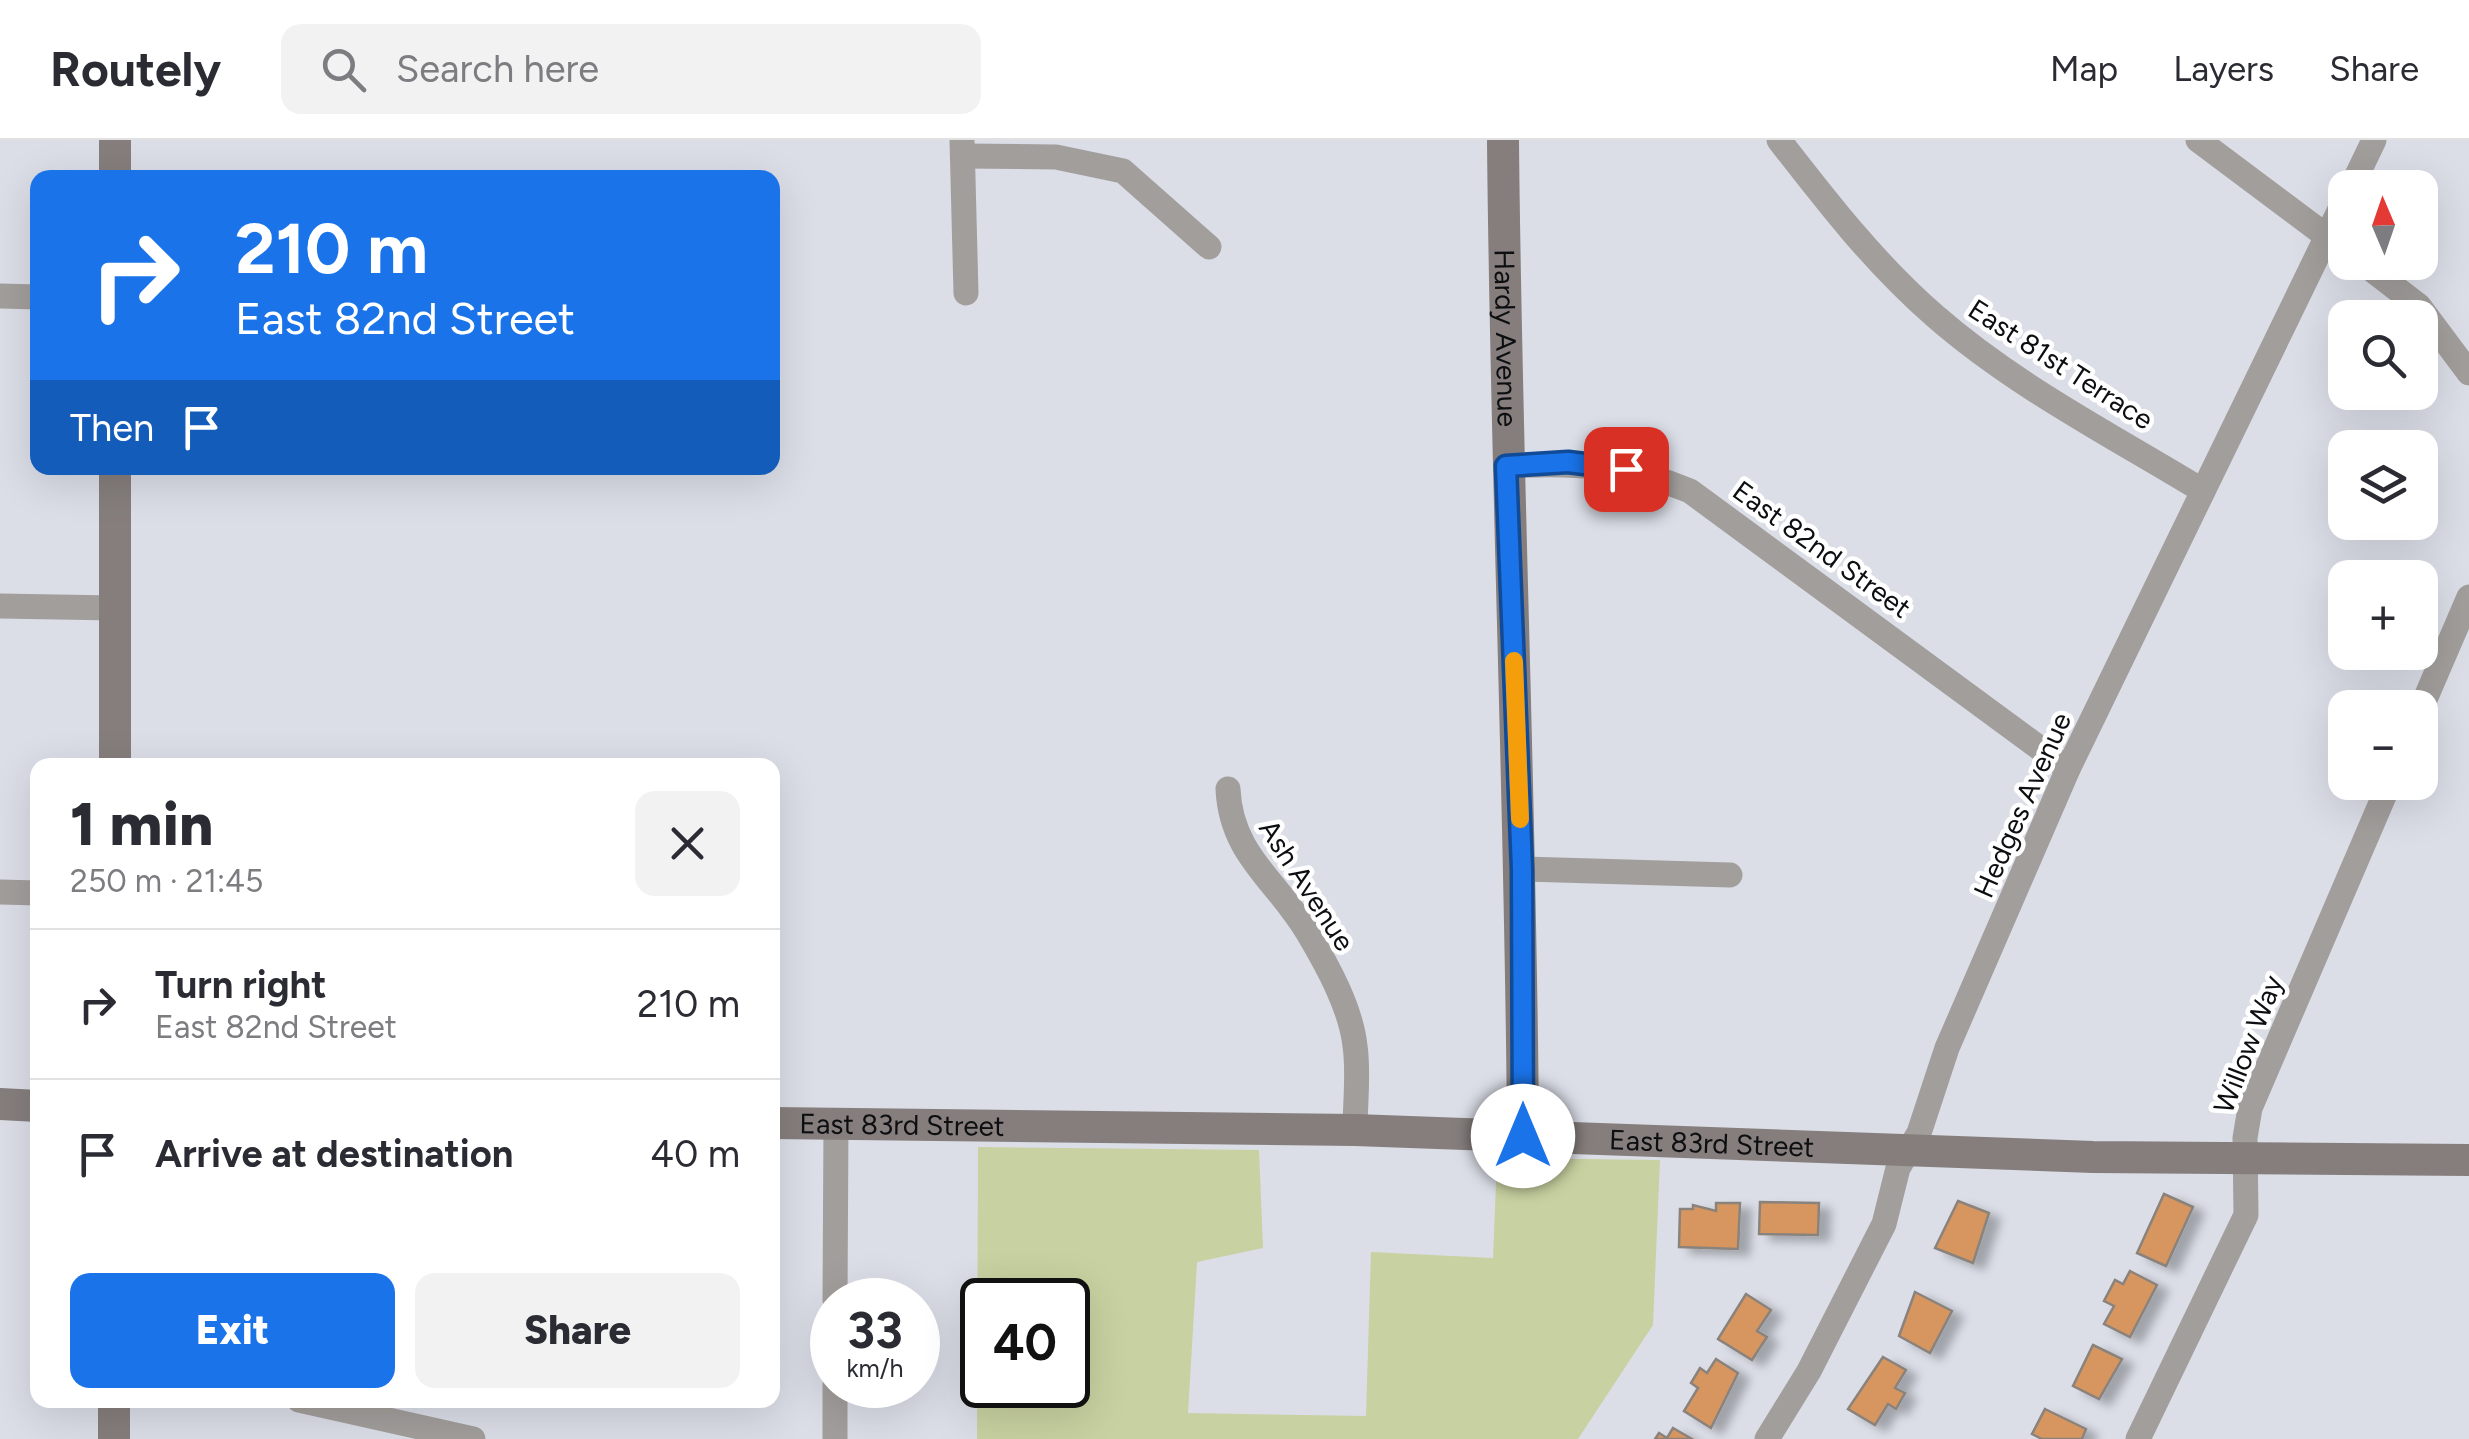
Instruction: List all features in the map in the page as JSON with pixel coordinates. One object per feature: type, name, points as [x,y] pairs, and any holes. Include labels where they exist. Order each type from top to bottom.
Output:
[{"type":"street","points":[[115,140],[115,170]]},
{"type":"street","name":"Hardy Avenue","points":[[1503,140],[1506,466],[1522,869],[1523,1136]]},
{"type":"street","name":"East 81st Terrace","points":[[1778,140],[1854,237],[1936,316],[2001,367],[2203,491]]},
{"type":"street","points":[[2198,140],[2328,237]]},
{"type":"street","points":[[2359,170],[2374,140]]},
{"type":"street","points":[[966,293],[963,148],[1056,157],[1123,171],[1210,246]]},
{"type":"street","name":"Hedges Avenue","points":[[1767,1439],[1809,1371],[1884,1224],[1898,1168],[1919,1133],[1947,1048],[2068,769],[2203,491],[2328,258]]},
{"type":"street","points":[[2385,280],[2419,306],[2469,372]]},
{"type":"street","points":[[0,296],[30,297]]},
{"type":"street","name":"East 82nd Street","points":[[1506,466],[1604,464],[1648,474],[1690,492],[2068,769]]},
{"type":"street","points":[[115,475],[115,758]]},
{"type":"street","points":[[2429,690],[2469,597]]},
{"type":"street","points":[[0,606],[115,608]]},
{"type":"street","name":"Ash Avenue","points":[[1228,789],[1230,820],[1240,840],[1307,930],[1334,981],[1356,1044],[1355,1130]]},
{"type":"street","name":"Willow Way","points":[[2138,1439],[2246,1215],[2250,1108],[2382,800]]},
{"type":"street","points":[[1522,869],[1730,875]]},
{"type":"street","points":[[0,892],[30,893]]},
{"type":"street","points":[[0,1104],[30,1106]]},
{"type":"street","name":"East 83rd Street","points":[[780,1122],[1355,1130],[1908,1151],[2469,1160]]},
{"type":"street","points":[[835,1278],[836,1124]]},
{"type":"street","points":[[114,1408],[114,1439]]},
{"type":"street","points":[[334,1408],[472,1439]]},
{"type":"street","points":[[834,1439],[835,1408]]},
{"type":"green space","points":[[978,1147],[1259,1150],[1263,1248],[1197,1262],[1188,1413],[1366,1416],[1371,1252],[1493,1258],[1497,1158],[1660,1160],[1653,1325],[1578,1439],[977,1439],[977,1408],[1090,1408],[1090,1278],[978,1278]]},
{"type":"building","points":[[2164,1194],[2193,1207],[2166,1266],[2137,1253]]},
{"type":"building","points":[[1958,1201],[1989,1213],[1973,1263],[1935,1248]]},
{"type":"building","points":[[1760,1202],[1819,1203],[1818,1235],[1759,1234]]},
{"type":"building","points":[[1716,1203],[1740,1203],[1738,1249],[1679,1247],[1680,1209],[1693,1209],[1693,1205],[1716,1211]]},
{"type":"building","points":[[2130,1271],[2157,1285],[2130,1337],[2104,1324],[2114,1306],[2104,1301],[2115,1280],[2123,1284]]},
{"type":"building","points":[[1915,1292],[1952,1311],[1930,1353],[1899,1336]]},
{"type":"building","points":[[1746,1294],[1771,1310],[1757,1331],[1767,1337],[1752,1360],[1718,1339]]},
{"type":"building","points":[[2093,1345],[2122,1359],[2099,1399],[2073,1386]]},
{"type":"building","points":[[1883,1357],[1906,1370],[1895,1388],[1905,1393],[1896,1409],[1888,1404],[1875,1425],[1848,1409]]},
{"type":"building","points":[[1716,1359],[1738,1373],[1711,1428],[1684,1411],[1698,1388],[1691,1383],[1700,1368],[1707,1373]]},
{"type":"building","points":[[2045,1409],[2086,1429],[2082,1439],[2042,1439],[2032,1434]]},
{"type":"building","points":[[1673,1428],[1692,1439],[1655,1439],[1659,1433],[1667,1438]]},
{"type":"slow traffic","points":[[1514,661],[1520,819]]},
{"type":"route","points":[[1523,1136],[1522,869],[1506,466],[1568,462],[1626,469]]}]
